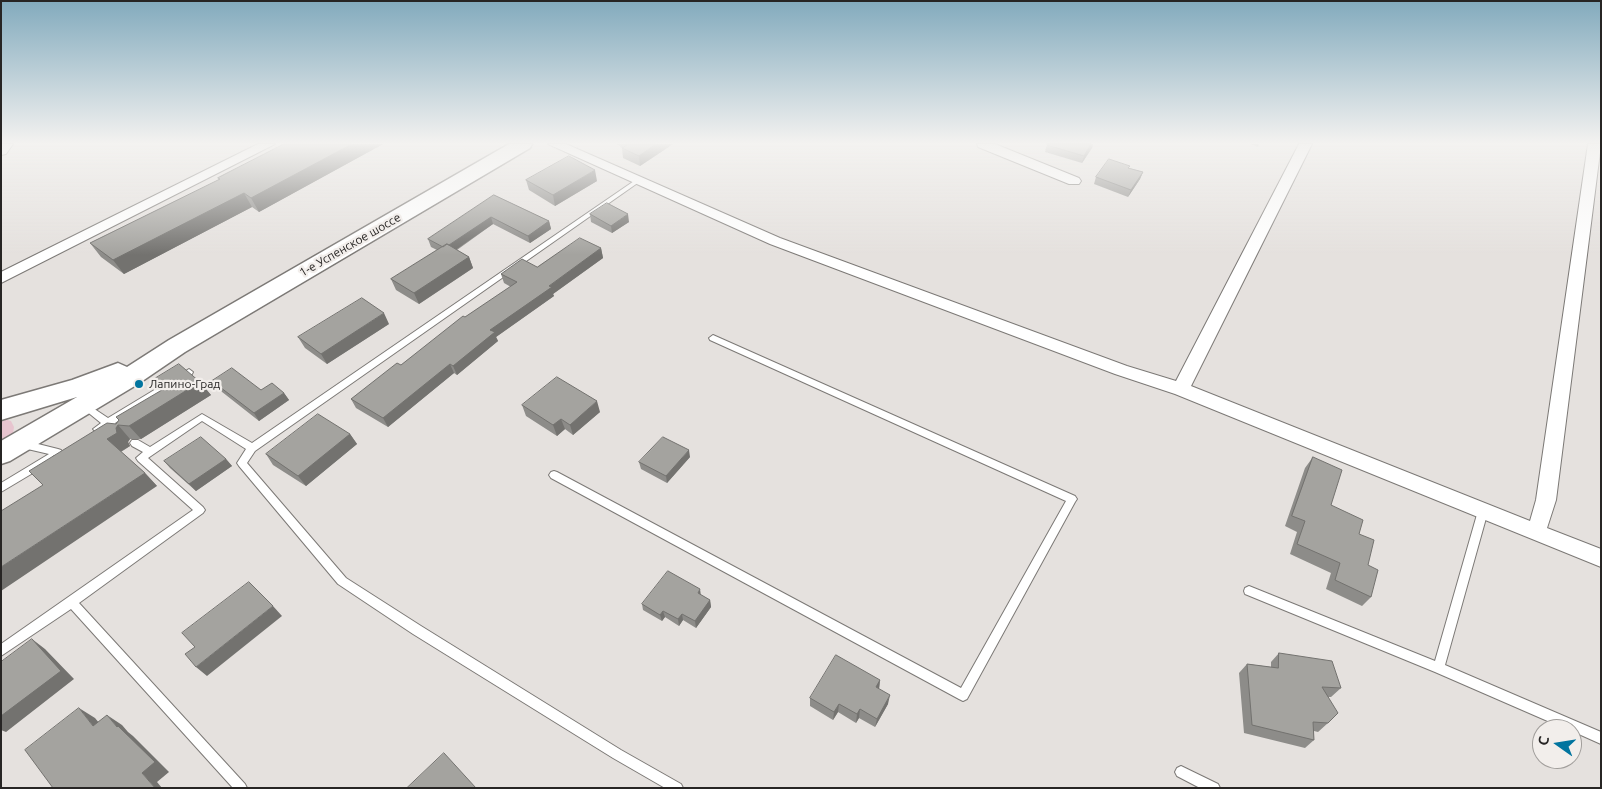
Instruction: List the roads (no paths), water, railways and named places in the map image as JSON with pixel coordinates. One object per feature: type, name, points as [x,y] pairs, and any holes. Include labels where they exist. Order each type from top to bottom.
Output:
[{"type":"main road","name":"1-е Успенское шоссе","points":[[8,450],[84,406],[177,346],[460,181]]},
{"type":"main road","name":"1-е Успенское шоссе","points":[[1,411],[101,379],[177,346]]},
{"type":"main road","name":"1-е Успенское шоссе","points":[[1,411],[14,414],[22,419],[23,423],[18,439],[8,450]]},
{"type":"street","points":[[1,278],[195,181]]},
{"type":"street","points":[[637,181],[775,241],[1121,370],[1181,389],[1601,558]]},
{"type":"street","points":[[1181,389],[1287,181]]},
{"type":"street","points":[[1536,532],[1546,500],[1591,181]]},
{"type":"lane","points":[[637,181],[252,448],[242,463],[342,581],[417,630],[617,754],[677,788]]},
{"type":"lane","points":[[554,474],[963,695],[1072,499],[713,338]]},
{"type":"lane","points":[[92,433],[189,372]]},
{"type":"lane","points":[[84,406],[124,434]]},
{"type":"lane","points":[[1,651],[200,510],[141,458],[202,417],[252,448]]},
{"type":"lane","points":[[135,443],[150,452]]},
{"type":"lane","points":[[1,488],[62,451],[8,450]]},
{"type":"lane","points":[[1439,668],[1483,510]]},
{"type":"lane","points":[[1249,591],[1439,668],[1601,738]]},
{"type":"lane","points":[[72,602],[242,788]]},
{"type":"lane","points":[[1181,772],[1214,788]]},
{"type":"place","name":"Лапино-Град","points":[[139,384]]}]
